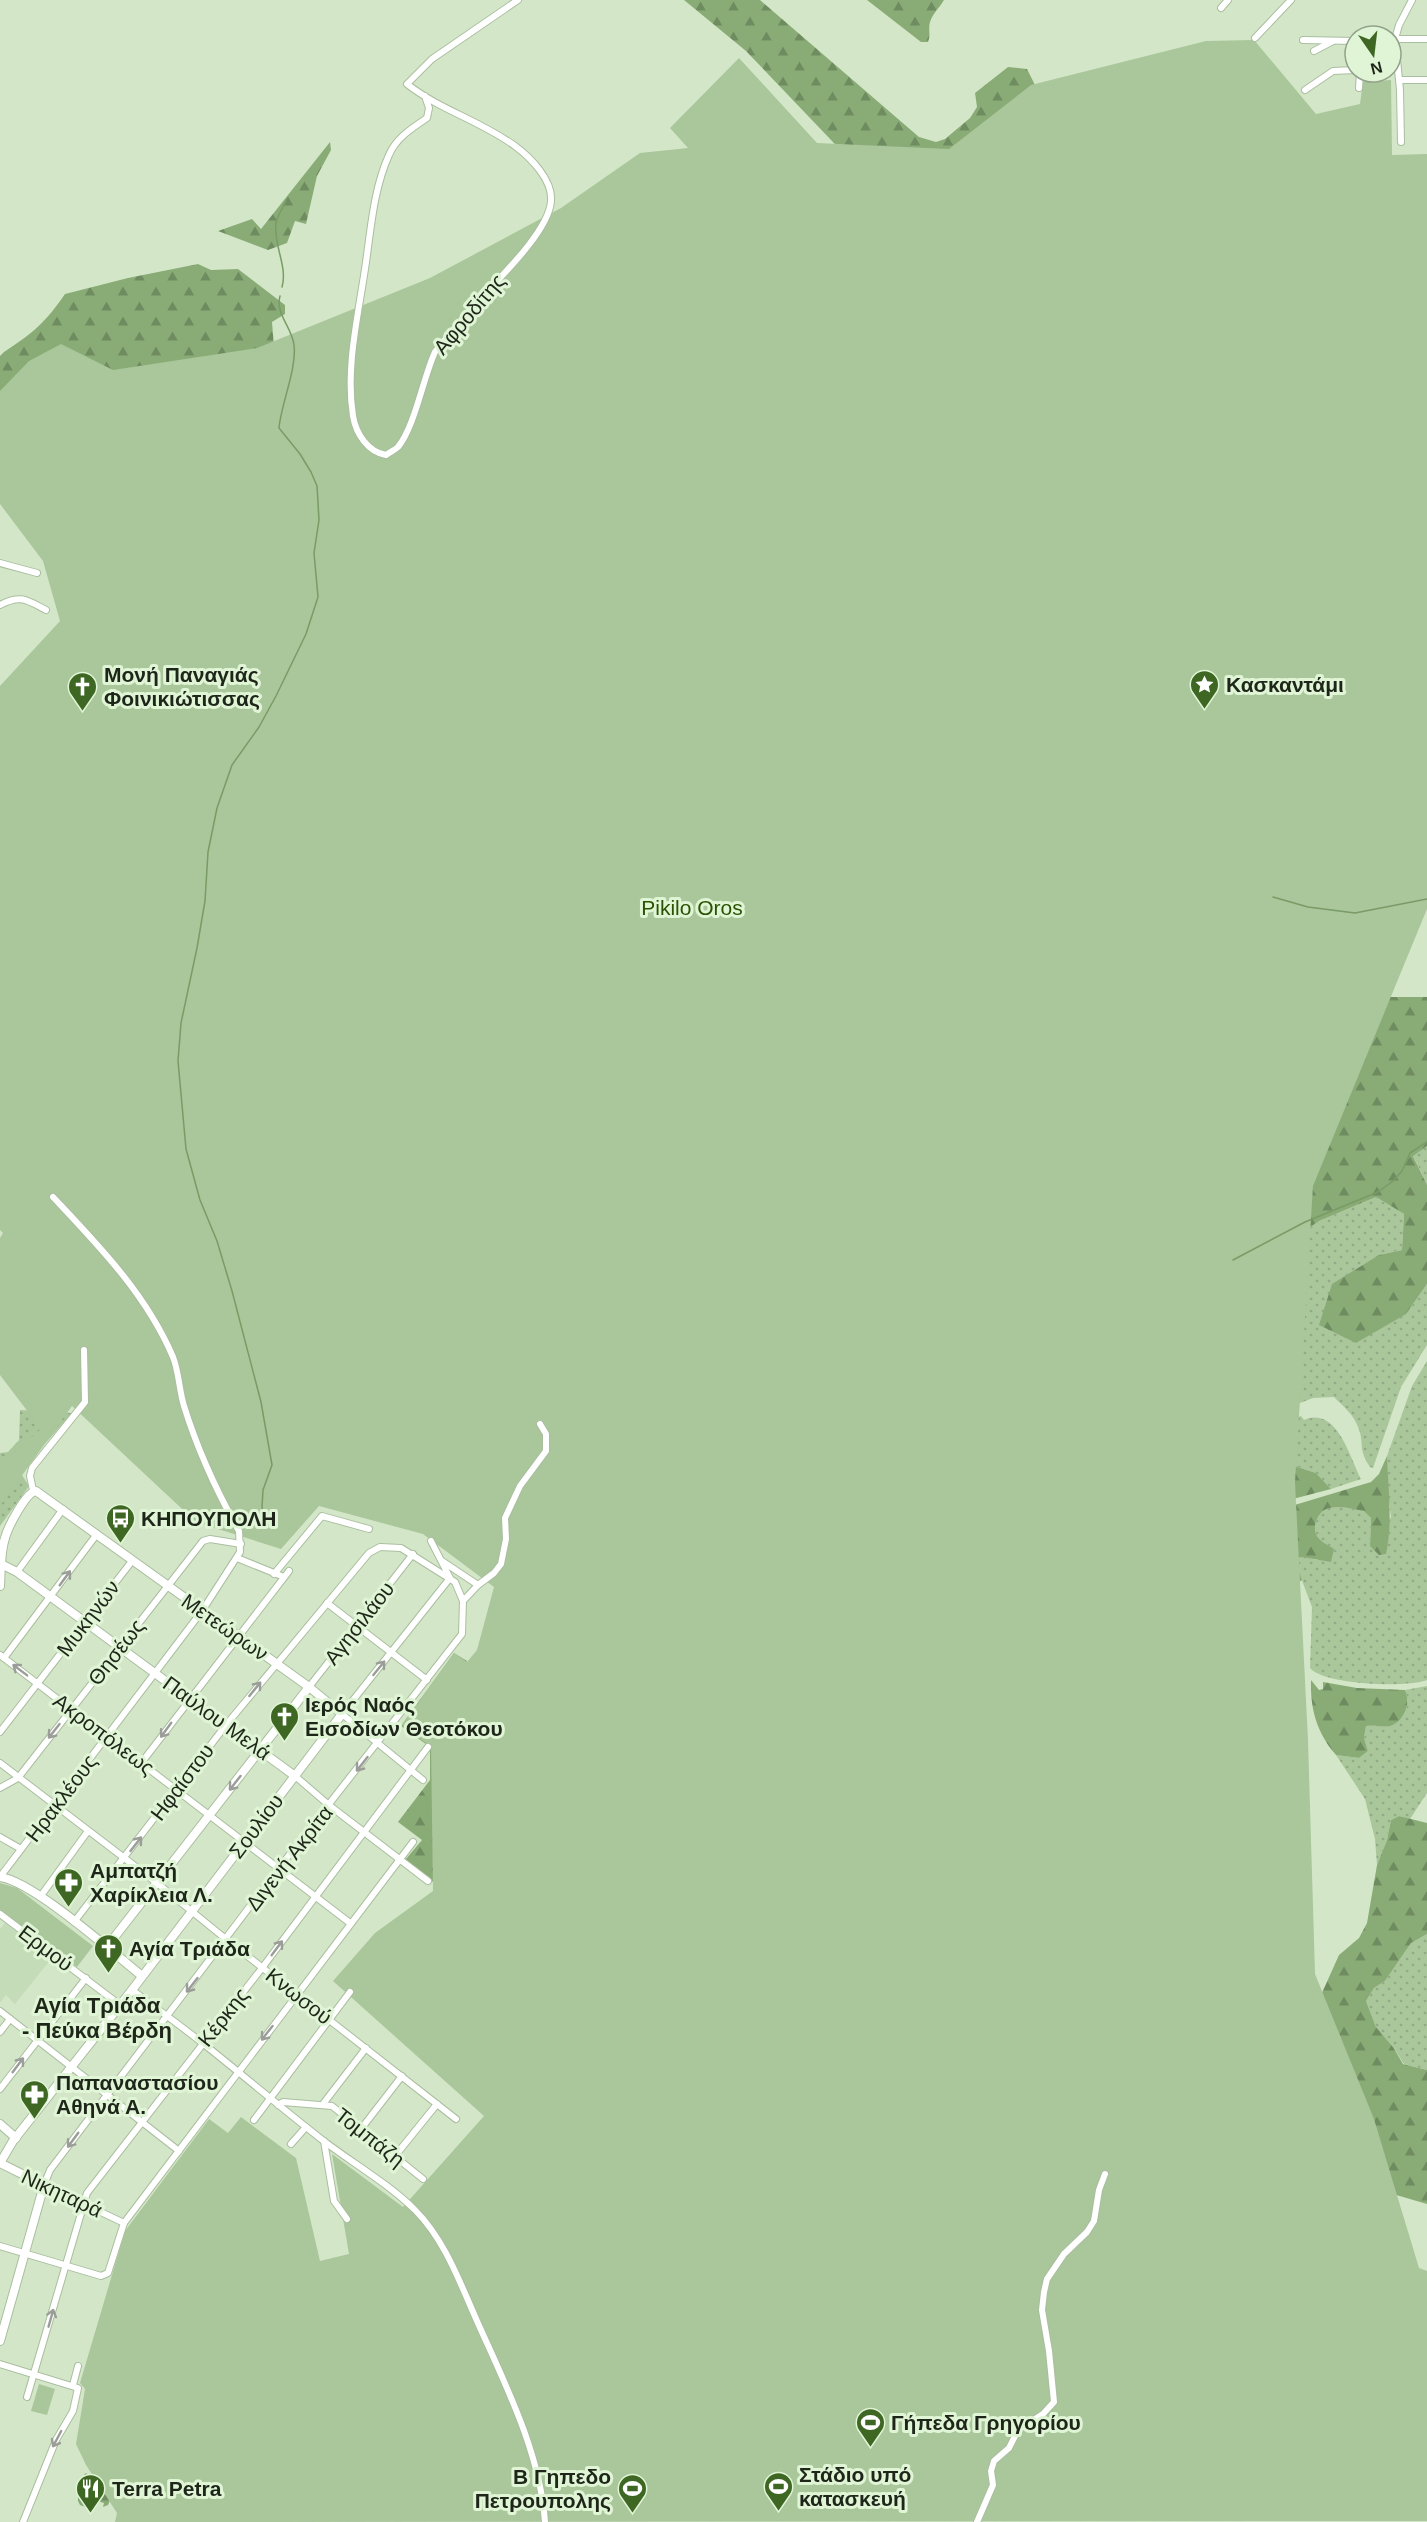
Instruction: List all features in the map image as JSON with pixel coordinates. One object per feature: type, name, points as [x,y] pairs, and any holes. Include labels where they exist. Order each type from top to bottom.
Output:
[{"type":"street","name":"Αφροδίτης","points":[[425,96],[429,108],[427,118],[407,131],[390,152],[382,171],[368,247],[350,380],[354,419],[365,443],[376,453],[386,455],[398,447],[408,427],[435,352],[526,248],[541,227],[552,202],[550,189],[543,175],[517,147],[407,84],[418,71],[472,30],[518,0]]},
{"type":"street","points":[[1221,8],[1228,0]]},
{"type":"street","points":[[1255,38],[1291,0]]},
{"type":"street","points":[[1400,24],[1412,0]]},
{"type":"street","points":[[1403,39],[1427,39]]},
{"type":"street","points":[[1303,40],[1343,40]]},
{"type":"street","points":[[1314,51],[1333,40]]},
{"type":"street","points":[[1305,90],[1333,71],[1343,71]]},
{"type":"street","points":[[1403,81],[1427,80]]},
{"type":"street","points":[[1359,84],[1359,88]]},
{"type":"street","points":[[1399,84],[1401,142]]},
{"type":"street","points":[[0,563],[37,573]]},
{"type":"street","points":[[0,605],[16,598],[22,598],[46,610]]},
{"type":"street","points":[[53,1197],[106,1252],[126,1277],[170,1350],[176,1366],[184,1407],[238,1531],[241,1544]]},
{"type":"street","points":[[0,1586],[6,1533],[33,1490],[30,1476],[32,1468],[86,1402],[83,1371],[84,1350]]},
{"type":"street","points":[[413,1554],[450,1578],[458,1586],[463,1601],[478,1585],[494,1573],[501,1564],[506,1539],[505,1518],[520,1486],[546,1451],[546,1434],[540,1424]]},
{"type":"street","name":"Μετεώρων","points":[[33,1490],[63,1509],[309,1687],[423,1780]]},
{"type":"street","points":[[17,1572],[63,1509]]},
{"type":"street","points":[[274,1574],[322,1516],[369,1529]]},
{"type":"street","points":[[2,1656],[52,1597],[97,1534]]},
{"type":"street","name":"Θησέως","points":[[0,1788],[18,1778],[206,1539],[241,1544]]},
{"type":"street","points":[[431,1541],[450,1578]]},
{"type":"street","name":"Ηρακλέους","points":[[0,1877],[202,1611],[237,1558],[241,1544]]},
{"type":"street","name":"Ηφαίστου","points":[[74,1923],[226,1725],[361,1560],[380,1547],[401,1548],[413,1554]]},
{"type":"street","name":"Αγησιλάου","points":[[106,1948],[413,1554]]},
{"type":"street","points":[[237,1558],[284,1578]]},
{"type":"street","points":[[439,1559],[478,1585]]},
{"type":"street","name":"Μυκηνών","points":[[0,1732],[132,1561]]},
{"type":"street","name":"Παύλου Μελά","points":[[1,1564],[17,1572],[155,1672],[295,1776],[330,1806],[428,1881]]},
{"type":"street","points":[[142,1762],[289,1571]]},
{"type":"street","name":"Σουλίου","points":[[0,2163],[16,2138],[342,1714],[450,1578]]},
{"type":"street","name":"Διγενή Ακρίτα","points":[[0,2341],[50,2170],[279,1868],[330,1806],[462,1634],[463,1601]]},
{"type":"street","points":[[327,1603],[427,1680]]},
{"type":"street","name":"Ακροπόλεως","points":[[2,1656],[350,1923]]},
{"type":"street","name":"Κέρκης","points":[[27,2397],[87,2193],[262,1968],[428,1747]]},
{"type":"street","name":"Κνωσού","points":[[0,1763],[125,1858],[226,1940],[456,2119]]},
{"type":"street","points":[[40,1897],[88,1831]]},
{"type":"street","points":[[0,1836],[21,1849]]},
{"type":"street","points":[[0,2246],[101,2276],[106,2275],[124,2223],[413,1842]]},
{"type":"street","points":[[0,1877],[15,1881],[40,1897],[142,1976]]},
{"type":"street","name":"Ερμού","points":[[0,1914],[120,2005]]},
{"type":"street","points":[[0,2089],[86,1978]]},
{"type":"street","points":[[132,1990],[415,2210],[434,2233],[457,2278],[510,2396],[544,2501],[545,2522]]},
{"type":"street","points":[[254,2120],[350,1992]]},
{"type":"street","points":[[0,2012],[179,2151]]},
{"type":"street","points":[[0,2032],[10,2019]]},
{"type":"street","points":[[323,2104],[366,2048]]},
{"type":"street","points":[[361,2129],[402,2076]]},
{"type":"street","name":"Τομπάζη","points":[[278,2105],[283,2102],[332,2106],[423,2179]]},
{"type":"street","points":[[394,2156],[437,2104]]},
{"type":"street","points":[[0,2124],[16,2138]]},
{"type":"street","points":[[291,2144],[306,2127]]},
{"type":"street","points":[[324,2141],[334,2201],[347,2218]]},
{"type":"street","name":"Νικηταρά","points":[[0,2163],[124,2223]]},
{"type":"street","points":[[977,2522],[993,2485],[991,2471],[994,2461],[1009,2448],[1018,2430],[1042,2414],[1054,2402],[1042,2310],[1044,2292],[1047,2279],[1064,2254],[1088,2232],[1094,2221],[1099,2190],[1106,2174]]},
{"type":"street","points":[[0,2364],[75,2385]]},
{"type":"street","points":[[23,2522],[56,2440],[73,2411],[78,2389],[75,2385],[78,2366]]},
{"type":"shaded area","points":[[5,1923],[51,1959],[15,2004],[6,1995],[0,2003],[0,1929]]},
{"type":"green space","points":[[684,0],[760,0],[919,137],[936,142],[945,139],[970,118],[977,107],[975,93],[1008,67],[1027,69],[1042,99],[895,207],[746,51]]},
{"type":"green space","points":[[867,0],[944,0],[930,22],[928,42],[921,42]]},
{"type":"green space","name":"Pikilo Oros","points":[[1254,40],[1316,114],[1360,104],[1363,84],[1391,84],[1392,155],[1427,154],[1427,909],[1313,1186],[1295,1482],[1308,1740],[1315,1974],[1374,2119],[1419,2268],[1427,2271],[1427,2521],[115,2522],[117,2513],[86,2465],[76,2444],[85,2389],[80,2383],[125,2231],[209,2119],[228,2133],[241,2117],[296,2158],[320,2261],[349,2254],[332,2154],[403,2207],[484,2116],[333,1981],[375,1933],[433,1891],[431,1747],[402,1725],[454,1653],[467,1662],[477,1650],[494,1587],[423,1534],[319,1506],[281,1549],[196,1522],[72,1406],[0,1506],[0,1465],[41,1429],[0,1375],[0,1238],[3,1233],[0,1230],[0,686],[60,621],[43,561],[0,504],[0,391],[29,361],[61,344],[113,370],[257,348],[430,278],[561,208],[640,153],[688,148],[670,128],[739,58],[817,143],[949,149],[1031,85],[1206,41]]},
{"type":"green space","points":[[330,142],[331,150],[317,176],[306,224],[295,221],[287,243],[268,250],[218,231],[252,219],[261,229]]},
{"type":"green space","points":[[198,264],[211,270],[238,269],[285,305],[285,314],[272,322],[274,347],[0,486],[0,356],[38,327],[65,294]]},
{"type":"green space","points":[[1366,997],[1427,997],[1427,1146],[1413,1156],[1427,1185],[1427,1284],[1406,1314],[1356,1343],[1319,1325],[1332,1284],[1379,1255],[1402,1250],[1404,1214],[1376,1197],[1319,1221],[1255,1266]]},
{"type":"green space","points":[[1427,1146],[1427,1185],[1413,1155]]},
{"type":"green space","points":[[1376,1197],[1404,1214],[1402,1250],[1379,1255],[1406,1314],[1427,1284],[1427,1345],[1401,1387],[1373,1468],[1370,1467],[1362,1450],[1356,1423],[1334,1397],[1313,1398],[1282,1410],[1255,1266],[1319,1221]]},
{"type":"green space","points":[[1427,1361],[1427,1680],[1385,1684],[1348,1681],[1318,1674],[1310,1668],[1312,1607],[1296,1565],[1296,1559],[1302,1556],[1317,1560],[1334,1550],[1319,1539],[1315,1530],[1318,1518],[1326,1509],[1338,1507],[1364,1510],[1371,1518],[1370,1546],[1391,1517],[1387,1484],[1387,1456],[1412,1386]]},
{"type":"green space","points":[[20,1410],[72,1413],[20,1472],[29,1486],[0,1526],[0,1453],[8,1452],[19,1440]]},
{"type":"green space","points":[[1301,1416],[1304,1420],[1315,1418],[1325,1420],[1333,1426],[1361,1479],[1331,1489],[1316,1473],[1282,1462],[1295,1418]]},
{"type":"green space","points":[[1387,1456],[1390,1517],[1386,1554],[1379,1555],[1370,1546],[1371,1518],[1364,1511],[1334,1507],[1326,1509],[1318,1518],[1315,1530],[1319,1539],[1334,1549],[1331,1562],[1297,1558],[1296,1565],[1302,1580],[1297,1584],[1288,1507],[1371,1482],[1379,1474]]},
{"type":"green space","points":[[1282,1462],[1316,1473],[1331,1489],[1247,1511]]},
{"type":"green space","points":[[454,1653],[467,1661],[438,1875],[432,1882],[405,1860],[422,1840],[398,1822],[430,1780],[430,1747],[401,1726]]},
{"type":"green space","points":[[1311,1680],[1319,1690],[1323,1689],[1323,1682],[1357,1688],[1405,1690],[1407,1706],[1403,1716],[1395,1724],[1366,1726],[1364,1738],[1368,1751],[1359,1758],[1336,1755],[1319,1729],[1313,1711]]},
{"type":"green space","points":[[1427,1686],[1427,1793],[1410,1819],[1399,1816],[1391,1820],[1387,1840],[1377,1865],[1375,1839],[1365,1799],[1336,1755],[1359,1758],[1368,1751],[1364,1738],[1366,1726],[1387,1726],[1400,1720],[1407,1706],[1405,1690]]},
{"type":"green space","points":[[1399,1816],[1427,1823],[1427,1934],[1411,1943],[1385,1981],[1374,1988],[1366,2001],[1376,2027],[1393,2047],[1403,2064],[1427,2070],[1427,2204],[1379,2190],[1312,2015],[1339,1955],[1359,1938],[1367,1923],[1377,1865],[1387,1840],[1391,1820]]},
{"type":"green space","points":[[0,1883],[17,1888],[93,1946],[77,1967],[0,1910]]},
{"type":"green space","points":[[1427,1934],[1427,2070],[1404,2064],[1376,2027],[1366,2001],[1374,1988],[1385,1981],[1411,1943]]},
{"type":"green space","points":[[39,2384],[55,2389],[47,2415],[31,2411]]},
{"type":"green space","points":[[86,2473],[111,2498],[108,2505],[103,2507],[104,2503],[94,2500],[91,2509],[80,2505],[78,2480],[81,2480],[88,2493],[92,2491],[84,2475]]},
{"type":"waterway","points":[[282,287],[283,271],[276,223],[286,201]]},
{"type":"waterway","points":[[266,1528],[262,1507],[263,1490],[272,1465],[261,1402],[232,1291],[217,1241],[200,1200],[186,1149],[178,1061],[181,1023],[205,901],[208,852],[217,808],[232,765],[259,727],[306,634],[318,597],[314,553],[319,520],[317,486],[300,454],[279,428],[294,354],[293,338],[280,309],[280,296]]},
{"type":"waterway","points":[[1273,897],[1308,907],[1355,913],[1427,899]]},
{"type":"waterway","points":[[1233,1260],[1305,1222],[1378,1192],[1402,1171],[1410,1153],[1427,1142]]},
{"type":"place","name":"Κασκαντάμι","points":[[1205,710]]},
{"type":"place","name":"Μονή Παναγιάς Φοινικιώτισσας","points":[[83,712]]},
{"type":"place","name":"ΚΗΠΟΥΠΟΛΗ","points":[[120,1544]]},
{"type":"place","name":"Ιερός Ναός Εισοδίων Θεοτόκου","points":[[284,1742]]},
{"type":"place","name":"Αμπατζή Χαρίκλεια Λ.","points":[[69,1908]]},
{"type":"place","name":"Αγία Τριάδα","points":[[108,1974]]},
{"type":"place","name":"Παπαναστασίου Αθηνά Α.","points":[[35,2120]]},
{"type":"place","name":"Γήπεδα Γρηγορίου","points":[[870,2448]]},
{"type":"place","name":"Στάδιο υπό κατασκευή","points":[[778,2512]]},
{"type":"place","name":"Terra Petra","points":[[91,2514]]},
{"type":"place","name":"Β Γηπεδο Πετρουπολης","points":[[632,2514]]},
{"type":"district","name":"Αγία Τριάδα - Πεύκα Βέρδη","points":[[97,2018]]}]
